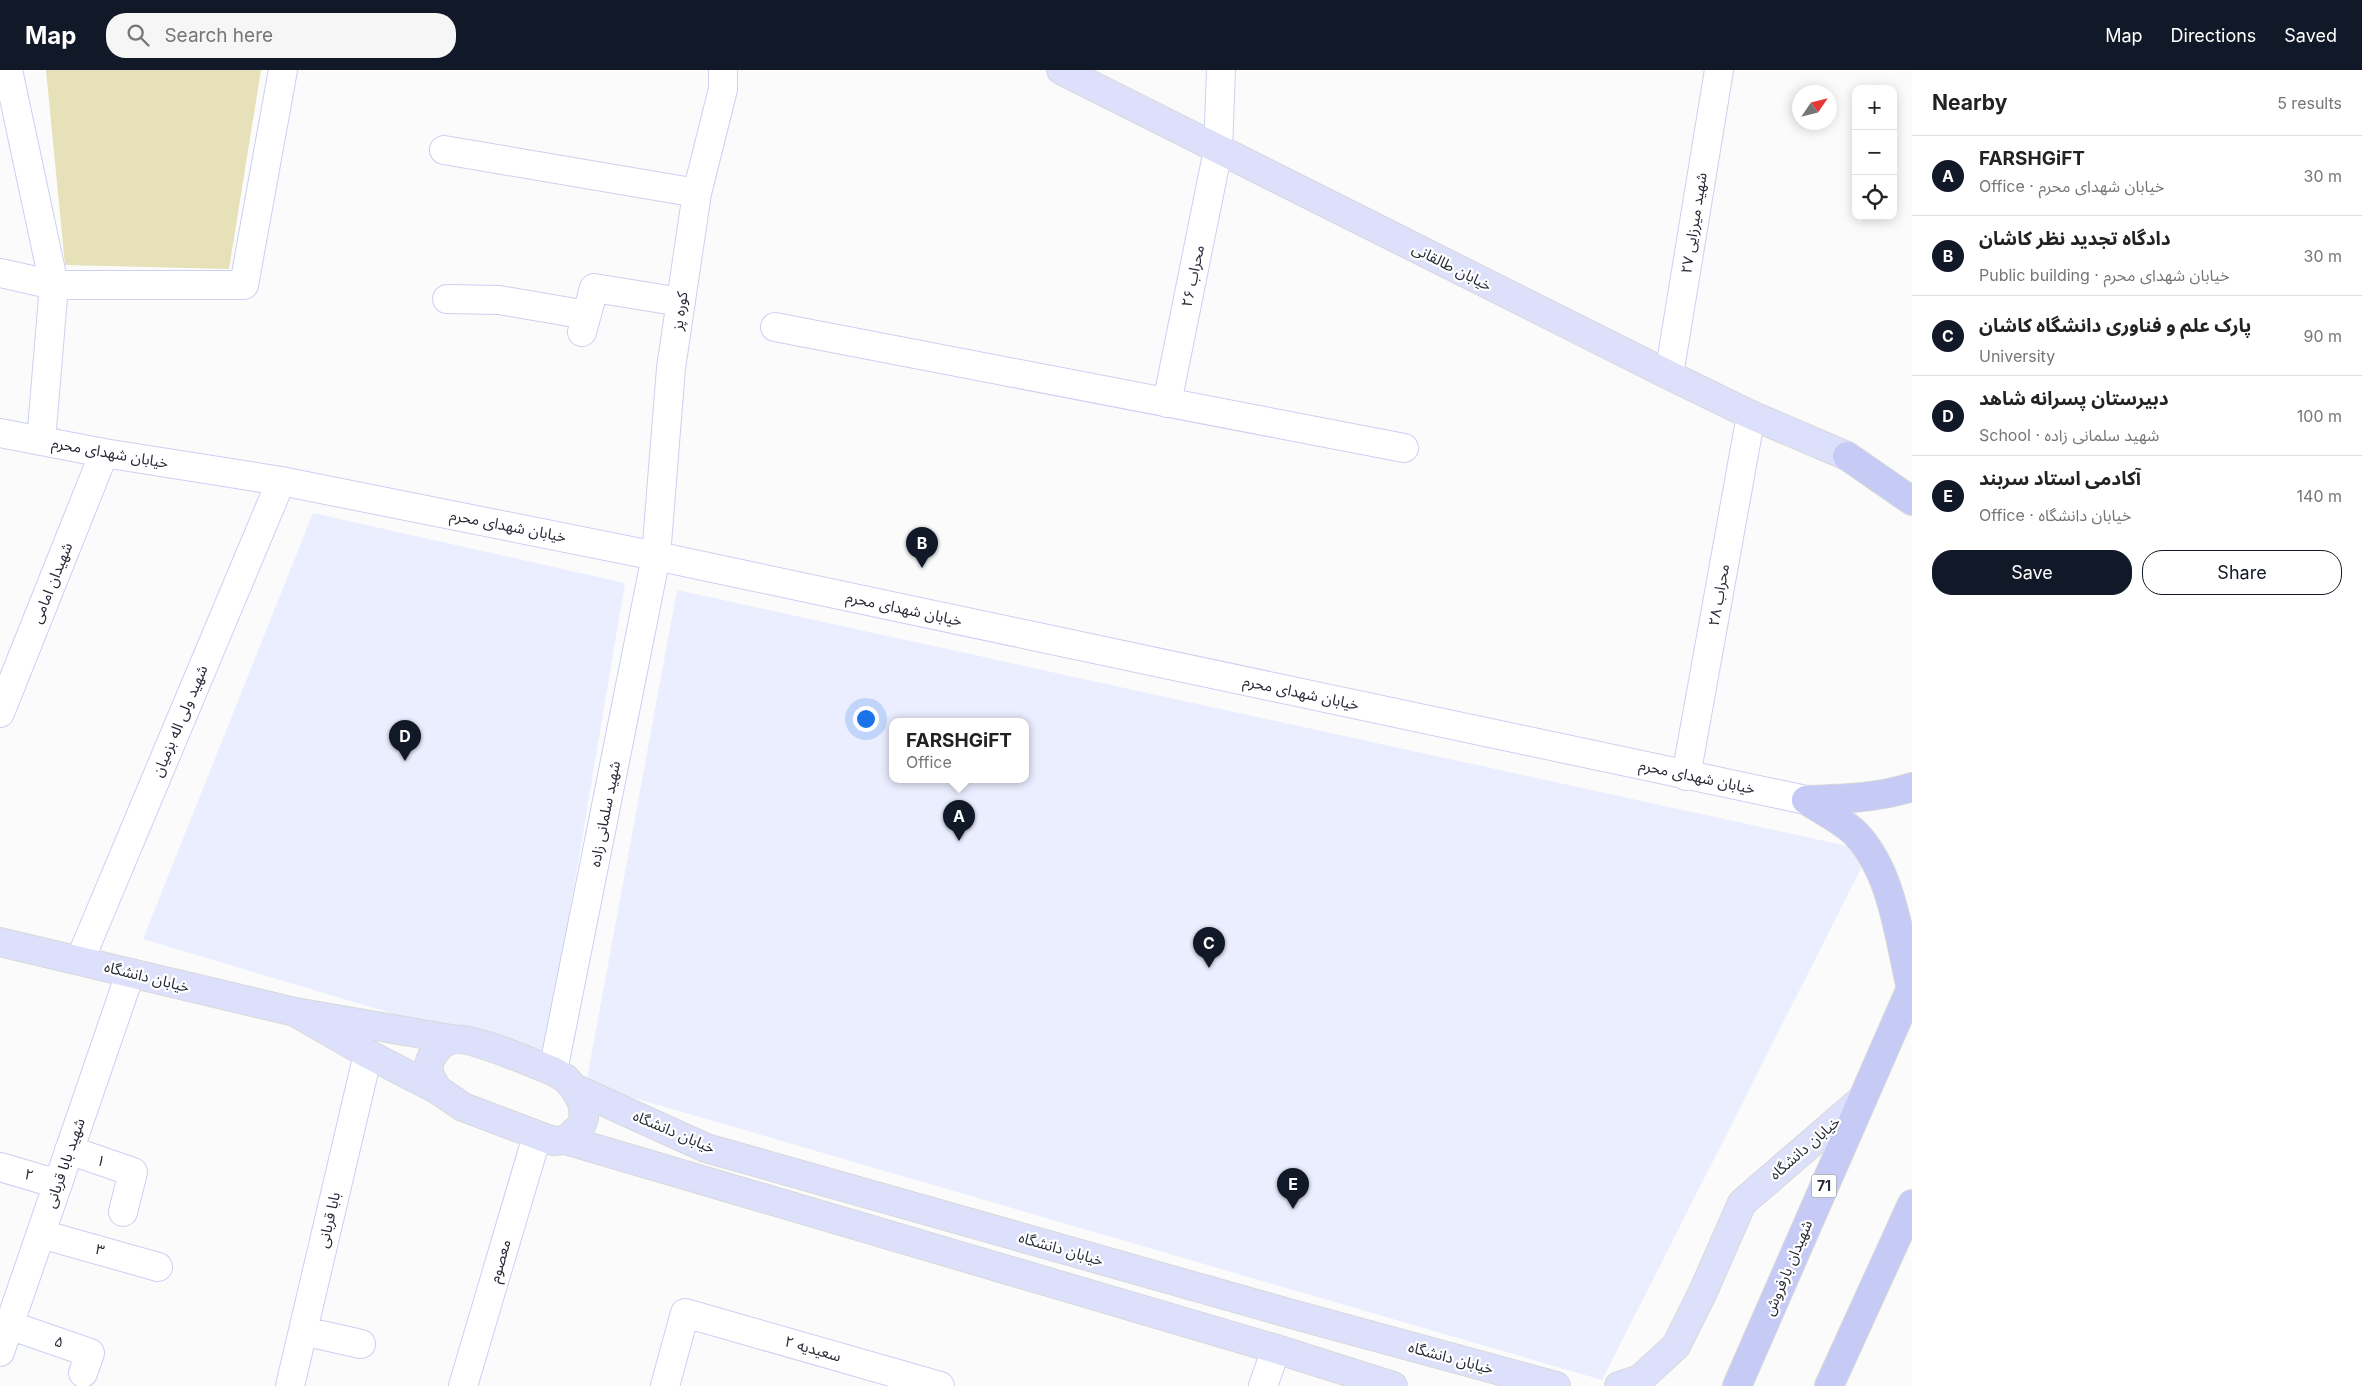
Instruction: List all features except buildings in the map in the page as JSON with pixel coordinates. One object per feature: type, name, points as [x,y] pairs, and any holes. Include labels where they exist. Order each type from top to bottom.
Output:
[{"type":"highway","points":[[1847,456],[1912,476]]},
{"type":"highway","points":[[1847,456],[1912,501]]},
{"type":"highway","points":[[1806,800],[1854,798],[1892,793],[1912,787]]},
{"type":"highway","points":[[1806,800],[1855,833],[1872,853],[1887,891],[1912,987]]},
{"type":"highway","name":"شهیدان بارفروش","points":[[1737,1386],[1860,1101],[1912,987]]},
{"type":"highway","points":[[1829,1386],[1912,1204]]},
{"type":"main road","name":"خیابان طالقانی","points":[[1061,70],[1751,415],[1847,456]]},
{"type":"main road","name":"خیابان دانشگاه","points":[[0,942],[295,1012],[472,1042],[553,1071],[565,1078],[574,1088],[582,1102],[584,1118],[581,1126],[566,1140]]},
{"type":"main road","name":"خیابان دانشگاه","points":[[295,1012],[368,1054],[438,1090],[463,1107],[537,1136],[553,1141],[566,1140],[1276,1349],[1393,1386]]},
{"type":"main road","points":[[438,1090],[429,1075],[428,1064],[439,1045],[451,1039]]},
{"type":"main road","name":"خیابان دانشگاه","points":[[574,1088],[706,1148],[1288,1314],[1556,1386]]},
{"type":"main road","name":"خیابان دانشگاه","points":[[1619,1386],[1640,1379],[1676,1346],[1702,1294],[1742,1203],[1860,1101]]},
{"type":"main road","points":[[1660,1386],[1676,1346]]},
{"type":"street","points":[[8,70],[54,285],[41,440]]},
{"type":"street","points":[[0,273],[54,285],[244,285],[283,70]]},
{"type":"street","name":"کوره پز","points":[[656,556],[671,368],[697,193],[723,89],[723,70]]},
{"type":"street","name":"محراب ۲۶","points":[[1167,403],[1218,150],[1221,70]]},
{"type":"street","name":"شهید میرزایی ۲۷","points":[[1670,375],[1720,70]]},
{"type":"street","points":[[444,150],[697,193]]},
{"type":"street","points":[[448,299],[499,300],[584,325],[594,288],[681,302]]},
{"type":"street","points":[[775,327],[1404,448]]},
{"type":"street","name":"محراب ۲۸","points":[[1686,776],[1751,415]]},
{"type":"street","name":"خیابان شهدای محرم","points":[[0,433],[281,481],[656,556],[1806,800]]},
{"type":"street","name":"شهیدان امامی","points":[[0,712],[104,452]]},
{"type":"street","name":"شهید ولی اله بزمیان","points":[[80,960],[281,481]]},
{"type":"street","name":"شهید سلمانی زاده","points":[[553,1071],[656,556]]},
{"type":"street","name":"شهید بابا قربانی","points":[[3,1341],[130,974]]},
{"type":"street","name":"بابا قربانی","points":[[290,1386],[368,1054]]},
{"type":"street","name":"معصوم","points":[[463,1386],[537,1136]]},
{"type":"street","name":"۱","points":[[70,1150],[133,1172],[123,1212]]},
{"type":"street","name":"۲","points":[[0,1167],[58,1184]]},
{"type":"street","name":"۳","points":[[41,1234],[158,1267]]},
{"type":"street","name":"سعیدیه ۲","points":[[665,1386],[685,1313],[940,1386]]},
{"type":"street","points":[[303,1331],[361,1344]]},
{"type":"street","name":"۵","points":[[3,1341],[90,1353],[83,1373]]},
{"type":"street","points":[[1263,1386],[1276,1349]]},
{"type":"shaded area","points":[[46,70],[261,70],[229,269],[65,265]]},
{"type":"shaded area","points":[[313,513],[625,583],[545,1059],[143,939]]},
{"type":"shaded area","points":[[677,590],[1870,851],[1602,1380],[586,1084]]},
{"type":"place","name":"دادگاه تجدید نظر کاشان","points":[[922,568]]},
{"type":"place","name":"دبیرستان پسرانه شاهد","points":[[405,761]]},
{"type":"place","name":"FARSHGiFT","points":[[959,841]]},
{"type":"place","name":"پارک علم و فناوری دانشگاه کاشان","points":[[1209,968]]},
{"type":"place","name":"آکادمی استاد سربند","points":[[1293,1209]]}]
